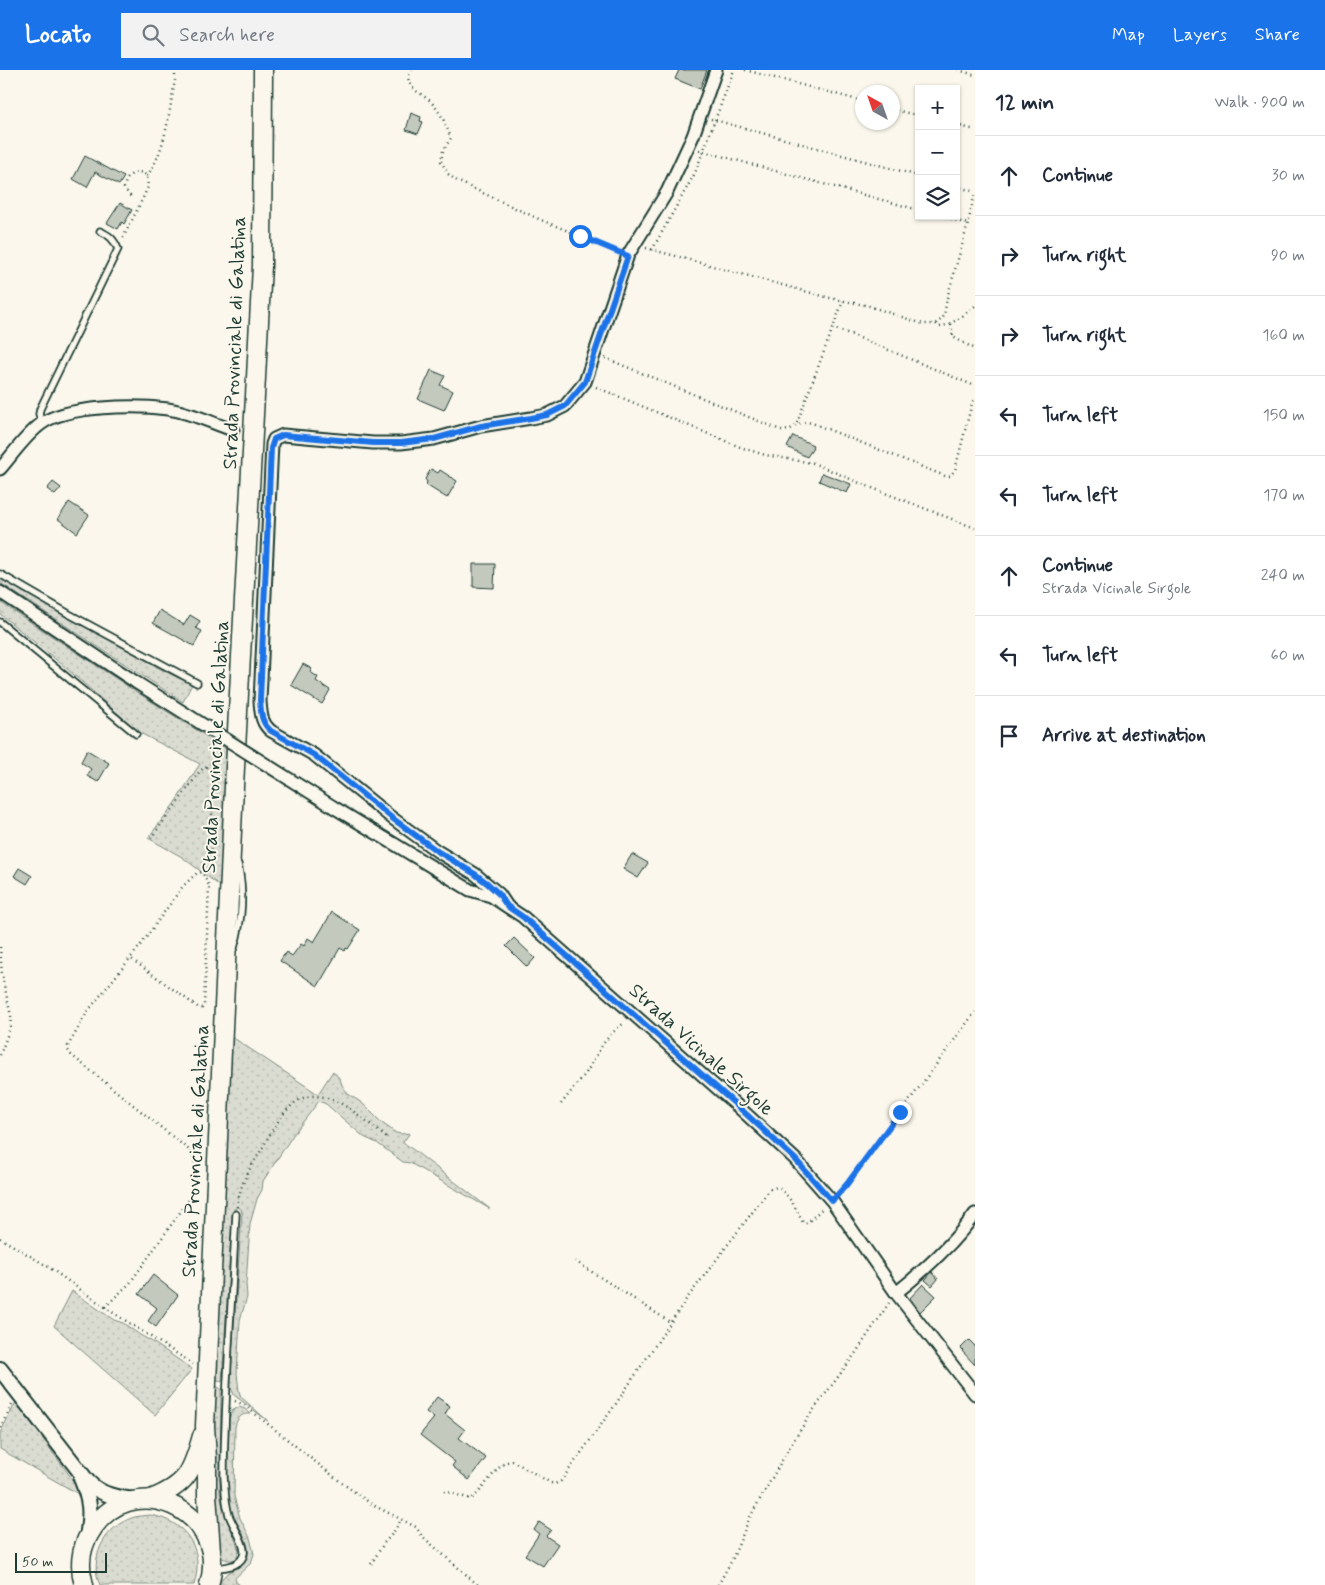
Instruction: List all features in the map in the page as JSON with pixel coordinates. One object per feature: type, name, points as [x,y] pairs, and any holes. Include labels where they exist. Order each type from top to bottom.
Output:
[{"type":"main road","name":"Strada Provinciale di Galatina","points":[[211,1568],[206,1495],[207,1458],[205,1426],[232,840],[262,266],[263,70]]},
{"type":"main road","name":"Strada Provinciale di Galatina","points":[[84,1585],[80,1572],[81,1561],[87,1538],[93,1527],[111,1510],[123,1504],[143,1500],[172,1489],[187,1477],[195,1460],[205,1426]]},
{"type":"main road","points":[[143,1500],[165,1502],[178,1507],[190,1515],[200,1526],[207,1538],[211,1568]]},
{"type":"street","points":[[507,906],[499,894],[481,879],[437,851],[392,818],[314,755],[271,731],[262,720],[260,700],[271,448],[274,439],[283,435],[373,443],[401,443],[434,439],[481,426],[547,415],[565,406],[585,382],[628,256],[667,192],[689,146],[716,70]]},
{"type":"street","points":[[0,469],[32,431],[42,423],[60,414],[84,409],[169,409],[233,430]]},
{"type":"street","name":"Strada Vicinale Sirgole","points":[[0,592],[136,682],[335,808],[470,890],[491,896],[523,917],[795,1159],[832,1201],[896,1293],[975,1394]]},
{"type":"street","points":[[896,1293],[917,1276],[962,1233],[975,1214]]},
{"type":"street","points":[[0,1369],[77,1471],[93,1487],[114,1497],[143,1500]]},
{"type":"street","points":[[77,1471],[88,1498],[90,1509],[87,1538]]},
{"type":"lane","points":[[42,423],[39,414],[40,409],[118,249],[112,238],[100,230]]},
{"type":"lane","points":[[0,574],[69,614],[197,683]]},
{"type":"lane","points":[[0,622],[136,734]]},
{"type":"lane","points":[[211,1568],[225,1569],[242,1560],[244,1553],[225,1500],[224,1448],[236,1214]]},
{"type":"path","points":[[118,249],[148,187],[147,176],[155,166],[175,80],[175,70]]},
{"type":"path","points":[[412,70],[408,77],[411,87],[430,100],[446,121],[451,138],[443,151],[440,161],[448,174],[506,204],[628,256]]},
{"type":"path","points":[[652,251],[695,172],[734,70]]},
{"type":"path","points":[[746,70],[855,99]]},
{"type":"path","points":[[958,70],[975,75]]},
{"type":"path","points":[[900,111],[915,115]]},
{"type":"path","points":[[700,117],[915,175]]},
{"type":"path","points":[[960,126],[975,130]]},
{"type":"path","points":[[689,146],[703,152],[915,209]]},
{"type":"path","points":[[131,200],[124,188],[125,182],[137,171],[147,176]]},
{"type":"path","points":[[935,324],[944,316],[975,192],[960,187]]},
{"type":"path","points":[[954,220],[968,224]]},
{"type":"path","points":[[635,244],[652,251],[830,298],[869,306],[923,324],[940,326],[950,324],[975,306]]},
{"type":"path","points":[[797,425],[842,301]]},
{"type":"path","points":[[950,324],[953,337],[975,349]]},
{"type":"path","points":[[832,328],[975,386]]},
{"type":"path","points":[[595,352],[610,361],[778,429],[788,431],[805,422],[812,423],[945,476],[950,476],[955,470],[970,409],[975,397]]},
{"type":"path","points":[[585,382],[740,447],[765,455],[813,464],[975,528]]},
{"type":"path","points":[[151,838],[200,771],[211,763],[214,765],[212,842],[202,872]]},
{"type":"path","points":[[104,1307],[130,1283],[190,1197],[194,1188],[196,1167],[194,1158],[189,1150],[70,1054],[68,1050],[70,1041],[88,1011],[183,886],[197,873],[202,872]]},
{"type":"path","points":[[130,958],[199,1008],[202,1008],[204,1005],[210,886],[202,872]]},
{"type":"path","points":[[0,947],[10,1028],[0,1055]]},
{"type":"path","points":[[444,1491],[471,1499],[482,1490],[502,1464],[509,1460],[551,1483],[555,1484],[561,1480],[613,1408],[670,1322],[770,1189],[777,1187],[783,1191],[795,1207],[803,1223],[812,1220],[847,1184],[975,1012]]},
{"type":"path","points":[[561,1104],[586,1073],[611,1034],[633,1014]]},
{"type":"path","points":[[236,1214],[239,1192],[252,1164],[280,1118],[299,1100],[308,1097],[322,1097],[338,1102],[388,1139]]},
{"type":"path","points":[[0,1238],[47,1266],[104,1307],[194,1365]]},
{"type":"path","points":[[575,1261],[670,1322]]},
{"type":"path","points":[[718,1585],[732,1560],[750,1517],[788,1448],[896,1293]]},
{"type":"path","points":[[0,1428],[19,1394]]},
{"type":"path","points":[[226,1400],[244,1405],[342,1483],[373,1505],[416,1527],[422,1536],[478,1585]]},
{"type":"path","points":[[371,1564],[401,1520]]},
{"type":"shaded area","points":[[0,578],[168,673],[192,684],[183,702],[0,583]]},
{"type":"shaded area","points":[[0,602],[228,750],[220,886],[182,857],[148,838],[174,804],[200,764],[140,733],[65,667],[0,614]]},
{"type":"shaded area","points":[[232,1037],[318,1094],[333,1071],[348,1094],[362,1103],[382,1123],[396,1133],[410,1133],[403,1142],[490,1209],[410,1163],[403,1162],[377,1143],[364,1137],[326,1104],[319,1101],[293,1135],[263,1181],[262,1190],[257,1199],[250,1224],[246,1284],[247,1297],[240,1320],[237,1373],[241,1397],[268,1421],[234,1395],[230,1385],[242,1213],[238,1207],[234,1209],[232,1222],[222,1382],[216,1379]]},
{"type":"shaded area","points":[[72,1291],[192,1369],[155,1415],[54,1326]]},
{"type":"shaded area","points":[[216,1386],[221,1389],[221,1500],[239,1550],[236,1559],[232,1560],[220,1556],[211,1493]]},
{"type":"shaded area","points":[[16,1402],[70,1476],[80,1495],[0,1449],[0,1433]]},
{"type":"shaded area","points":[[239,1407],[251,1414],[245,1414],[240,1417],[235,1427],[234,1496],[254,1554],[251,1563],[235,1578],[236,1582],[240,1585],[219,1585],[225,1575],[242,1564],[248,1556],[245,1538],[231,1509],[228,1488],[229,1419],[232,1411]]},
{"type":"shaded area","points":[[150,1515],[174,1523],[190,1539],[197,1560],[194,1585],[100,1585],[96,1566],[97,1556],[105,1538],[118,1525],[127,1520]]},
{"type":"building","points":[[679,70],[707,70],[700,89],[675,79]]},
{"type":"building","points":[[411,113],[421,117],[420,121],[423,122],[418,134],[406,130]]},
{"type":"building","points":[[85,156],[124,177],[119,185],[95,172],[87,187],[73,179]]},
{"type":"building","points":[[120,203],[132,210],[124,224],[122,222],[118,229],[107,223]]},
{"type":"building","points":[[431,370],[445,376],[440,385],[453,391],[444,410],[418,399]]},
{"type":"building","points":[[793,436],[813,445],[807,457],[787,447]]},
{"type":"building","points":[[431,469],[438,473],[440,470],[457,481],[447,498],[426,485],[425,479]]},
{"type":"building","points":[[822,473],[851,484],[847,493],[819,481]]},
{"type":"building","points":[[53,482],[61,488],[55,495],[47,489]]},
{"type":"building","points":[[69,502],[89,515],[77,533],[58,519]]},
{"type":"building","points":[[473,564],[495,564],[494,588],[473,587]]},
{"type":"building","points":[[160,610],[184,625],[190,615],[200,621],[196,628],[202,631],[194,646],[153,623]]},
{"type":"building","points":[[303,664],[312,669],[310,672],[318,677],[316,681],[330,690],[322,704],[291,685]]},
{"type":"building","points":[[87,750],[109,763],[98,782],[87,776],[91,769],[81,762]]},
{"type":"building","points":[[632,854],[648,863],[638,878],[623,869]]},
{"type":"building","points":[[19,868],[32,876],[27,884],[14,876]]},
{"type":"building","points":[[332,912],[360,930],[348,949],[346,948],[345,951],[340,948],[318,986],[280,961],[286,952],[292,956],[301,944],[304,946],[308,938],[314,942]]},
{"type":"building","points":[[514,938],[535,958],[527,967],[506,946]]},
{"type":"building","points":[[932,1272],[938,1279],[932,1286],[925,1280]]},
{"type":"building","points":[[153,1275],[178,1295],[156,1327],[148,1321],[157,1308],[139,1294]]},
{"type":"building","points":[[923,1284],[936,1296],[920,1312],[910,1298]]},
{"type":"building","points":[[969,1340],[975,1346],[975,1365],[961,1348]]},
{"type":"building","points":[[437,1397],[450,1406],[445,1414],[465,1430],[459,1438],[486,1458],[469,1480],[452,1466],[455,1462],[420,1435],[434,1418],[426,1412]]},
{"type":"building","points":[[539,1522],[551,1530],[546,1536],[558,1544],[543,1566],[525,1555],[539,1534],[534,1530]]},
{"type":"route","points":[[580,236],[628,256],[585,382],[565,406],[547,415],[481,426],[434,439],[401,443],[373,443],[283,435],[274,439],[271,448],[260,700],[262,720],[271,731],[314,755],[392,818],[437,851],[487,883],[499,894],[507,906],[523,917],[795,1159],[832,1201],[847,1184],[900,1112]]}]
